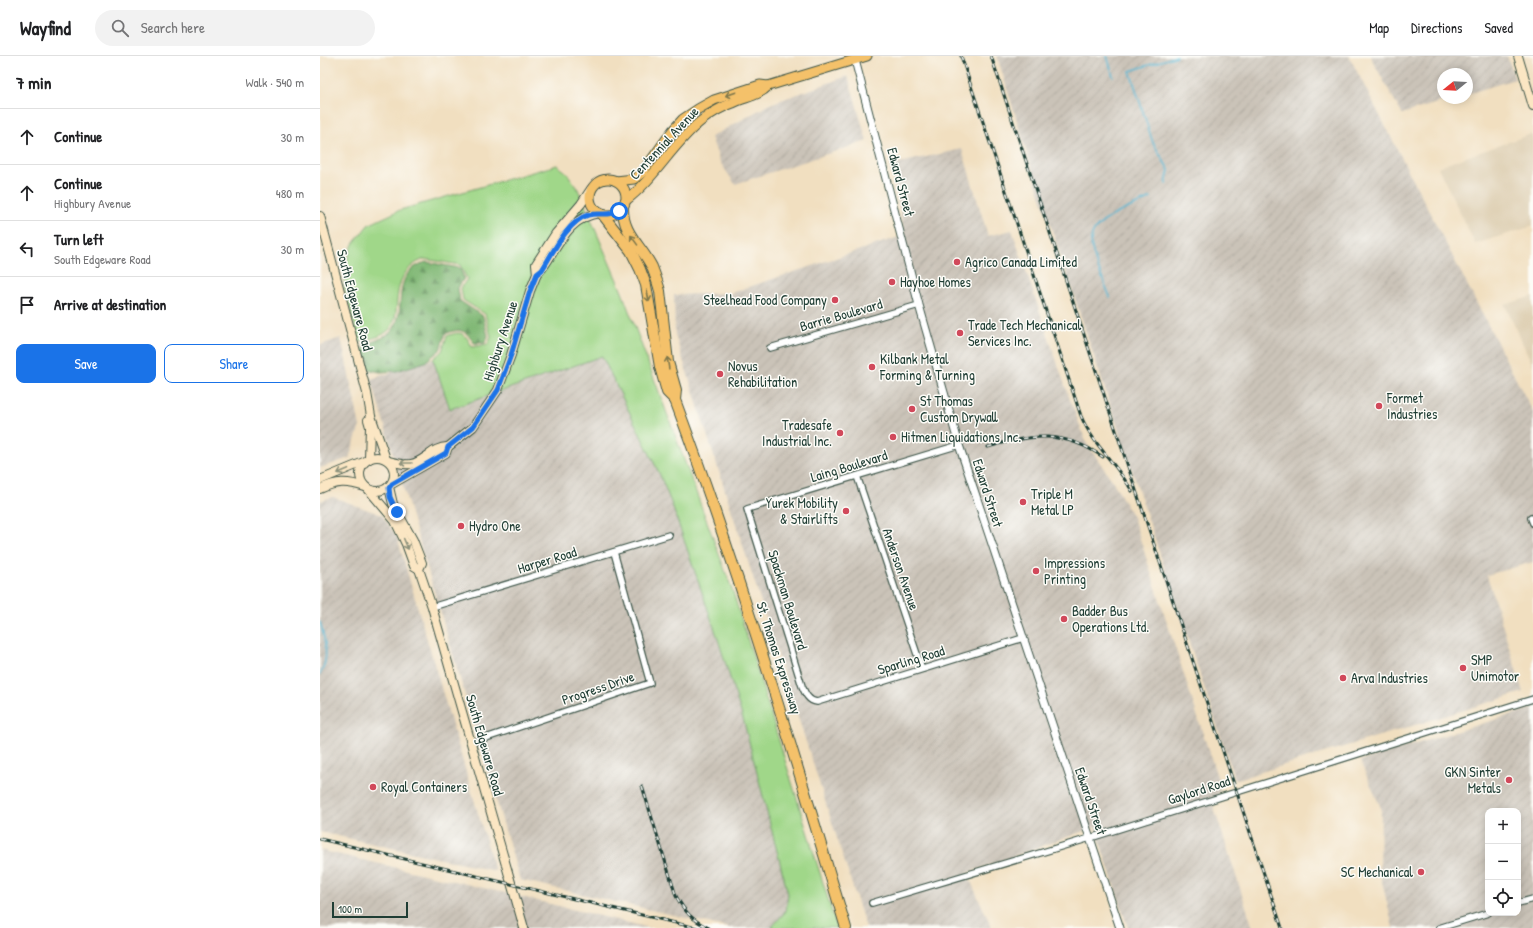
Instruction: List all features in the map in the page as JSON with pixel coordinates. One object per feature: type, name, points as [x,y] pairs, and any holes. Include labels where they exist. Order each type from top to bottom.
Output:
[{"type":"highway","name":"St. Thomas Expressway","points":[[624,204],[623,215],[627,230],[652,267],[660,291],[668,362],[676,390],[675,400]]},
{"type":"highway","name":"St. Thomas Expressway","points":[[601,214],[631,252],[646,285],[662,374],[667,392],[675,400],[722,531],[757,635],[846,928]]},
{"type":"main road","name":"Centennial Avenue","points":[[616,181],[634,179],[642,173],[673,130],[683,119],[714,100],[760,85],[768,86],[867,56]]},
{"type":"main road","points":[[1518,56],[1533,106]]},
{"type":"main road","name":"Centennial Avenue","points":[[624,204],[637,193],[700,122],[712,113],[731,103],[762,92],[768,86]]},
{"type":"main road","points":[[605,179],[616,181],[624,190],[624,204],[619,211],[614,214],[601,214],[592,206],[590,201],[591,189],[594,184],[605,179]]},
{"type":"main road","name":"Highbury Avenue","points":[[390,486],[446,453],[448,447],[473,427],[498,390],[537,274],[536,264],[556,233],[581,204],[591,189]]},
{"type":"main road","name":"Highbury Avenue","points":[[537,274],[542,270],[554,250],[574,223],[587,216],[601,214]]},
{"type":"main road","name":"South Edgeware Road","points":[[320,216],[371,416],[387,460]]},
{"type":"main road","name":"South Edgeware Road","points":[[365,390],[363,394],[370,427],[367,460]]},
{"type":"main road","name":"Highbury Avenue","points":[[387,460],[410,464],[424,459],[442,447],[448,447]]},
{"type":"main road","points":[[320,480],[367,460],[378,457],[387,460],[394,470],[395,475],[390,486],[379,492],[346,482],[328,485],[320,489]]},
{"type":"main road","points":[[366,488],[360,478],[360,473],[363,464],[367,460]]},
{"type":"main road","name":"South Edgeware Road","points":[[390,486],[393,504],[413,540],[422,563],[420,569],[524,928]]},
{"type":"main road","name":"South Edgeware Road","points":[[366,488],[395,522],[404,539],[414,566],[420,569]]},
{"type":"street","name":"Edward Street","points":[[855,60],[919,305],[959,445],[1120,928]]},
{"type":"street","name":"Barrie Boulevard","points":[[770,348],[919,305]]},
{"type":"street","name":"Laing Boulevard","points":[[747,509],[959,445]]},
{"type":"street","name":"Anderson Avenue","points":[[857,476],[922,669]]},
{"type":"street","name":"Spackman Boulevard","points":[[747,509],[802,686],[807,697]]},
{"type":"street","name":"Harper Road","points":[[432,607],[669,535]]},
{"type":"street","name":"Progress Drive","points":[[471,743],[650,683],[614,552]]},
{"type":"street","name":"Sparling Road","points":[[807,697],[813,702],[817,702],[1023,638]]},
{"type":"street","name":"Gaylord Road","points":[[872,903],[1090,838],[1250,786],[1533,699]]},
{"type":"street","points":[[1521,902],[1533,899]]},
{"type":"street","points":[[1439,928],[1485,914]]},
{"type":"shaded area","points":[[997,56],[1349,56],[1533,412],[1533,562],[1487,575],[1523,692],[1235,780],[1034,176]]},
{"type":"shaded area","points":[[1370,56],[1507,56],[1515,79],[1473,92],[1473,68],[1437,68],[1437,103],[1402,114]]},
{"type":"shaded area","points":[[848,76],[867,141],[735,184],[720,162],[711,137],[770,104]]},
{"type":"shaded area","points":[[1531,134],[1533,139],[1533,226],[1475,244],[1438,167]]},
{"type":"shaded area","points":[[962,149],[988,236],[1012,230],[1069,397],[1087,444],[1112,480],[1133,517],[1221,789],[1213,805],[1253,928],[1128,928],[1095,827],[967,873],[992,928],[866,928],[675,335],[674,295],[731,293],[905,235],[890,165]]},
{"type":"shaded area","points":[[1533,296],[1533,366],[1505,305]]},
{"type":"shaded area","points":[[341,338],[360,426],[349,458],[320,468],[320,345]]},
{"type":"shaded area","points":[[602,356],[660,475],[672,505],[717,636],[744,722],[788,894],[786,911],[771,928],[730,928],[520,880],[371,379],[433,359],[450,409]]},
{"type":"shaded area","points":[[333,497],[382,515],[397,537],[495,871],[320,832],[320,501]]},
{"type":"shaded area","points":[[1533,708],[1533,928],[1393,928],[1380,873],[1381,808],[1360,761]]},
{"type":"shaded area","points":[[320,850],[505,893],[650,928],[320,928]]},
{"type":"green space","points":[[557,165],[566,172],[577,187],[622,292],[733,592],[837,928],[771,928],[786,911],[788,894],[744,722],[717,636],[672,505],[660,475],[602,356],[450,409],[433,359],[442,351],[447,336],[460,333],[465,336],[472,347],[488,344],[491,337],[485,314],[463,300],[461,288],[467,279],[460,265],[424,259],[411,267],[403,276],[399,286],[395,318],[392,327],[382,335],[359,342],[344,287],[345,265],[353,244],[368,225],[400,210]]},
{"type":"green space","points":[[426,262],[460,268],[464,278],[458,288],[460,301],[483,316],[488,336],[485,343],[474,343],[465,332],[455,331],[445,334],[440,350],[425,362],[397,371],[380,372],[367,369],[361,350],[369,343],[383,338],[394,328],[398,319],[403,282],[415,267]]},
{"type":"waterway","points":[[1107,56],[1113,76]]},
{"type":"waterway","points":[[1166,184],[1169,170],[1153,143],[1130,71],[1177,56]]},
{"type":"waterway","points":[[1110,297],[1094,257],[1091,241],[1092,235],[1101,223],[1151,198]]},
{"type":"waterway","points":[[320,622],[326,649],[325,662],[320,674]]},
{"type":"railway","points":[[961,56],[1081,416],[1098,445],[1132,491]]},
{"type":"railway","points":[[991,56],[1282,928]]},
{"type":"railway","points":[[988,447],[1019,439],[1047,437],[1075,442],[1089,448],[1103,457]]},
{"type":"railway","points":[[642,786],[676,896],[690,915],[698,922],[709,928]]},
{"type":"railway","points":[[320,839],[697,928]]},
{"type":"place","name":"Agrico Canada Limited","points":[[957,262]]},
{"type":"place","name":"Hayhoe Homes","points":[[892,282]]},
{"type":"place","name":"Steelhead Food Company","points":[[835,300]]},
{"type":"place","name":"Trade Tech Mechanical Services Inc.","points":[[960,333]]},
{"type":"place","name":"Kilbank Metal Forming & Turning","points":[[872,367]]},
{"type":"place","name":"Novus Rehabilitation","points":[[720,374]]},
{"type":"place","name":"Formet Industries","points":[[1379,406]]},
{"type":"place","name":"St Thomas Custom Drywall","points":[[912,409]]},
{"type":"place","name":"Tradesafe Industrial Inc.","points":[[840,433]]},
{"type":"place","name":"Hitmen Liquidations Inc.","points":[[893,437]]},
{"type":"place","name":"Triple M Metal LP","points":[[1023,502]]},
{"type":"place","name":"Yurek Mobility & Stairlifts","points":[[846,511]]},
{"type":"place","name":"Hydro One","points":[[461,526]]},
{"type":"place","name":"Impressions Printing","points":[[1036,571]]},
{"type":"place","name":"Badder Bus Operations Ltd.","points":[[1064,619]]},
{"type":"place","name":"SMP Unimotor","points":[[1463,668]]},
{"type":"place","name":"Arva Industries","points":[[1343,678]]},
{"type":"place","name":"GKN Sinter Metals","points":[[1509,780]]},
{"type":"place","name":"Royal Containers","points":[[373,787]]},
{"type":"place","name":"SC Mechanical","points":[[1421,872]]},
{"type":"route","points":[[397,512],[390,497],[389,488],[392,484],[405,478],[446,453],[448,447],[473,427],[498,390],[511,355],[530,291],[537,274],[542,270],[568,231],[574,223],[587,216],[600,213],[607,215],[614,214],[619,211]]}]
